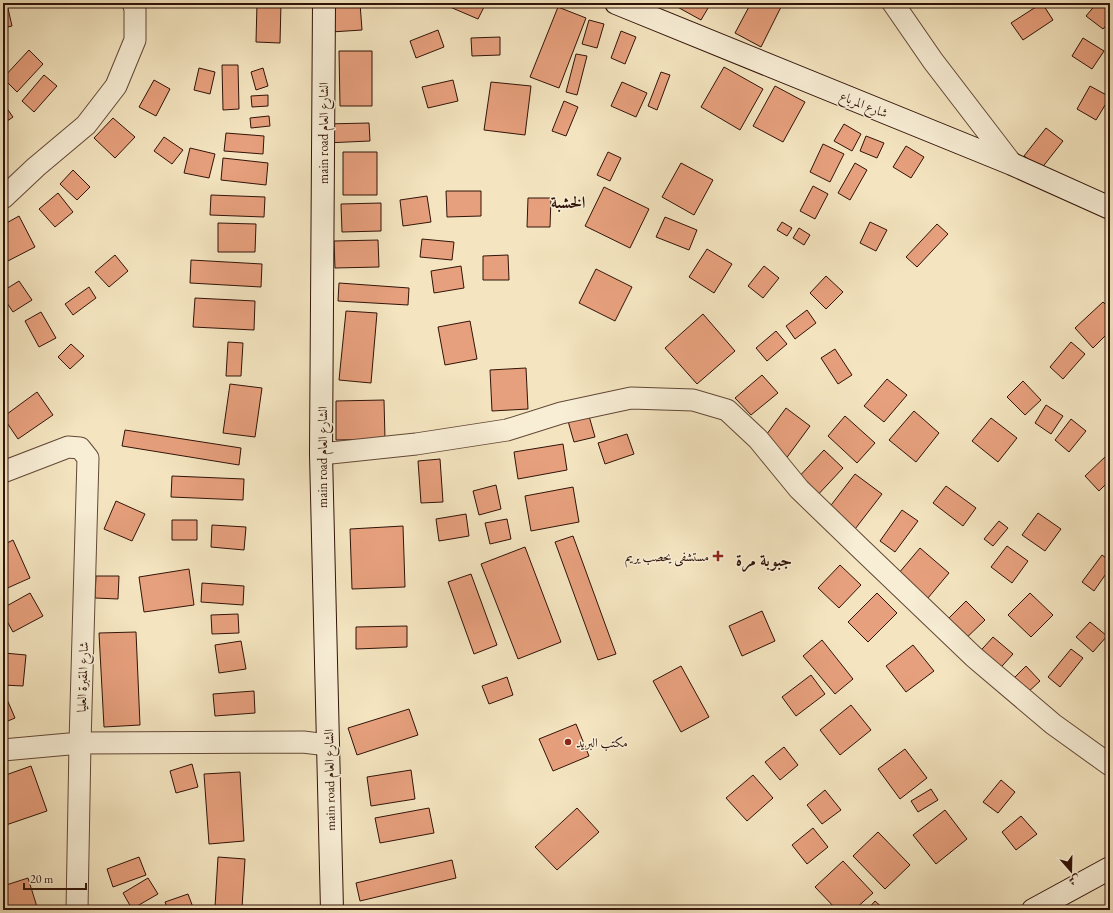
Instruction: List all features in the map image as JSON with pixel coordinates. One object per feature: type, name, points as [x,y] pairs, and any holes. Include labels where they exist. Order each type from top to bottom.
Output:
[{"type":"main road","name":"main road الشارع العام","points":[[324,3],[321,454],[332,910]]},
{"type":"main road","name":"شارع المرباع","points":[[616,3],[1012,164],[1110,208]]},
{"type":"main road","points":[[1045,907],[1110,868]]},
{"type":"street","points":[[3,190],[36,166],[86,125],[116,86],[135,40],[136,9],[133,3]]},
{"type":"street","points":[[894,3],[933,61],[1012,164]]},
{"type":"street","points":[[3,198],[36,166]]},
{"type":"street","points":[[321,454],[416,444],[507,430],[561,413],[631,398],[693,400],[727,410],[758,439],[810,499],[974,657],[1053,724],[1110,765]]},
{"type":"street","name":"شارع المقبرة العليا","points":[[3,472],[68,447],[80,448],[88,458],[80,743],[78,910]]},
{"type":"street","points":[[3,750],[80,743],[303,742],[328,745]]},
{"type":"building","points":[[257,3],[281,3],[280,43],[256,42]]},
{"type":"building","points":[[329,3],[360,3],[362,30],[331,32]]},
{"type":"building","points":[[452,3],[486,3],[478,19],[450,7]]},
{"type":"building","points":[[672,3],[711,3],[701,20]]},
{"type":"building","points":[[751,3],[783,3],[761,47],[735,33]]},
{"type":"building","points":[[926,3],[937,3],[929,7]]},
{"type":"building","points":[[1042,3],[1053,20],[1023,40],[1011,23]]},
{"type":"building","points":[[1097,3],[1110,3],[1110,21],[1103,29],[1086,16]]},
{"type":"building","points":[[3,4],[7,4],[12,26],[3,28]]},
{"type":"building","points":[[558,7],[586,18],[559,88],[530,77]]},
{"type":"building","points":[[589,20],[604,24],[597,48],[582,44]]},
{"type":"building","points":[[438,30],[444,47],[416,58],[410,41]]},
{"type":"building","points":[[621,31],[636,37],[625,64],[611,58]]},
{"type":"building","points":[[500,37],[500,55],[472,56],[471,38]]},
{"type":"building","points":[[1083,38],[1104,51],[1092,69],[1072,56]]},
{"type":"building","points":[[29,50],[43,64],[17,92],[3,78]]},
{"type":"building","points":[[339,51],[372,51],[372,106],[340,106]]},
{"type":"building","points":[[576,54],[587,56],[577,95],[566,92]]},
{"type":"building","points":[[222,65],[238,65],[239,109],[223,110]]},
{"type":"building","points":[[724,67],[763,89],[740,130],[701,107]]},
{"type":"building","points":[[199,68],[215,72],[210,94],[194,90]]},
{"type":"building","points":[[263,68],[268,86],[256,90],[251,72]]},
{"type":"building","points":[[661,72],[670,75],[657,110],[648,106]]},
{"type":"building","points":[[44,75],[57,86],[34,112],[22,101]]},
{"type":"building","points":[[154,80],[170,89],[156,116],[139,107]]},
{"type":"building","points":[[453,80],[458,101],[428,108],[422,87]]},
{"type":"building","points":[[491,82],[531,86],[525,135],[484,130]]},
{"type":"building","points":[[622,82],[647,93],[636,117],[611,106]]},
{"type":"building","points":[[775,86],[805,102],[783,142],[753,126]]},
{"type":"building","points":[[1090,86],[1110,97],[1096,120],[1077,109]]},
{"type":"building","points":[[268,95],[268,106],[252,107],[251,96]]},
{"type":"building","points":[[564,101],[578,107],[566,136],[552,131]]},
{"type":"building","points":[[3,103],[13,117],[3,124]]},
{"type":"building","points":[[269,116],[270,126],[251,128],[250,118]]},
{"type":"building","points":[[113,118],[135,137],[115,158],[94,138]]},
{"type":"building","points":[[369,123],[370,141],[325,143],[324,124]]},
{"type":"building","points":[[844,124],[861,134],[852,151],[834,141]]},
{"type":"building","points":[[1046,128],[1063,141],[1041,169],[1024,156]]},
{"type":"building","points":[[226,133],[264,136],[263,154],[224,151]]},
{"type":"building","points":[[866,136],[884,143],[877,158],[860,151]]},
{"type":"building","points":[[164,137],[183,150],[172,164],[154,151]]},
{"type":"building","points":[[823,144],[844,154],[830,182],[810,172]]},
{"type":"building","points":[[906,146],[924,157],[911,178],[893,167]]},
{"type":"building","points":[[190,148],[215,154],[209,178],[184,173]]},
{"type":"building","points":[[343,152],[377,152],[377,195],[343,195]]},
{"type":"building","points":[[608,152],[621,158],[610,181],[597,175]]},
{"type":"building","points":[[223,158],[268,163],[266,185],[221,180]]},
{"type":"building","points":[[681,163],[713,180],[694,215],[662,197]]},
{"type":"building","points":[[855,163],[867,170],[850,200],[838,193]]},
{"type":"building","points":[[73,170],[90,187],[77,200],[60,184]]},
{"type":"building","points":[[813,186],[828,194],[815,219],[800,211]]},
{"type":"building","points":[[604,187],[649,209],[630,248],[585,226]]},
{"type":"building","points":[[446,191],[481,191],[481,216],[447,217]]},
{"type":"building","points":[[58,193],[73,212],[55,227],[39,209]]},
{"type":"building","points":[[211,195],[265,197],[264,217],[210,215]]},
{"type":"building","points":[[427,196],[431,222],[403,226],[400,200]]},
{"type":"building","points":[[528,198],[551,198],[550,227],[527,227]]},
{"type":"building","points":[[381,203],[381,231],[342,232],[341,204]]},
{"type":"building","points":[[19,216],[35,247],[4,263],[3,225]]},
{"type":"building","points":[[665,217],[697,230],[689,250],[656,237]]},
{"type":"building","points":[[782,222],[792,228],[787,236],[777,230]]},
{"type":"building","points":[[870,222],[887,230],[876,251],[860,243]]},
{"type":"building","points":[[218,223],[256,224],[255,252],[218,252]]},
{"type":"building","points":[[937,224],[948,234],[917,267],[906,257]]},
{"type":"building","points":[[799,228],[810,235],[804,245],[793,238]]},
{"type":"building","points":[[422,239],[454,242],[452,260],[420,257]]},
{"type":"building","points":[[378,240],[379,267],[335,268],[334,241]]},
{"type":"building","points":[[707,249],[732,264],[714,293],[689,277]]},
{"type":"building","points":[[115,255],[128,271],[109,287],[95,272]]},
{"type":"building","points":[[508,255],[509,280],[483,280],[483,256]]},
{"type":"building","points":[[191,260],[262,264],[261,287],[190,283]]},
{"type":"building","points":[[461,266],[464,288],[434,293],[431,271]]},
{"type":"building","points":[[764,266],[779,278],[763,298],[748,286]]},
{"type":"building","points":[[596,269],[632,287],[615,321],[579,303]]},
{"type":"building","points":[[826,276],[843,292],[826,309],[810,293]]},
{"type":"building","points":[[19,281],[32,300],[13,312],[3,297],[3,291]]},
{"type":"building","points":[[339,283],[409,288],[408,305],[338,301]]},
{"type":"building","points":[[89,287],[96,298],[73,315],[65,304]]},
{"type":"building","points":[[195,298],[255,301],[254,330],[193,327]]},
{"type":"building","points":[[1103,302],[1110,309],[1110,331],[1093,348],[1075,328]]},
{"type":"building","points":[[807,310],[816,323],[795,339],[786,326]]},
{"type":"building","points":[[346,311],[377,313],[371,383],[339,380]]},
{"type":"building","points":[[41,312],[56,338],[39,347],[25,321]]},
{"type":"building","points":[[703,314],[735,351],[697,384],[665,348]]},
{"type":"building","points":[[470,321],[477,359],[445,365],[438,327]]},
{"type":"building","points":[[776,331],[787,344],[767,361],[756,348]]},
{"type":"building","points":[[228,342],[243,343],[241,376],[226,376]]},
{"type":"building","points":[[1071,342],[1085,354],[1063,379],[1050,367]]},
{"type":"building","points":[[71,344],[84,356],[70,369],[58,357]]},
{"type":"building","points":[[835,349],[852,375],[838,384],[821,358]]},
{"type":"building","points":[[526,368],[528,409],[492,411],[490,370]]},
{"type":"building","points":[[762,375],[778,393],[751,415],[735,398]]},
{"type":"building","points":[[887,379],[907,395],[884,422],[864,406]]},
{"type":"building","points":[[1023,381],[1041,400],[1025,415],[1007,397]]},
{"type":"building","points":[[230,384],[262,388],[255,437],[223,433]]},
{"type":"building","points":[[37,392],[53,415],[18,439],[3,417]]},
{"type":"building","points":[[384,400],[385,439],[336,440],[336,401]]},
{"type":"building","points":[[1046,405],[1063,416],[1051,434],[1035,423]]},
{"type":"building","points":[[786,408],[810,426],[785,460],[761,442]]},
{"type":"building","points":[[914,411],[939,433],[916,462],[889,440]]},
{"type":"building","points":[[589,416],[595,437],[574,442],[568,421]]},
{"type":"building","points":[[845,416],[875,443],[857,463],[828,436]]},
{"type":"building","points":[[991,418],[1017,438],[998,462],[972,441]]},
{"type":"building","points":[[1071,419],[1086,431],[1069,452],[1055,440]]},
{"type":"building","points":[[125,430],[241,448],[239,465],[122,446]]},
{"type":"building","points":[[627,434],[634,454],[605,464],[598,443]]},
{"type":"building","points":[[563,444],[567,470],[518,479],[514,452]]},
{"type":"building","points":[[824,450],[843,468],[813,500],[794,482]]},
{"type":"building","points":[[1106,456],[1110,460],[1110,480],[1099,491],[1085,476]]},
{"type":"building","points":[[440,459],[443,502],[421,503],[418,461]]},
{"type":"building","points":[[855,474],[882,494],[852,533],[825,513]]},
{"type":"building","points":[[172,476],[244,479],[243,500],[171,497]]},
{"type":"building","points":[[496,485],[501,509],[479,515],[473,491]]},
{"type":"building","points":[[946,486],[976,508],[963,526],[933,503]]},
{"type":"building","points":[[573,487],[579,522],[531,531],[525,496]]},
{"type":"building","points":[[116,501],[145,514],[132,541],[104,529]]},
{"type":"building","points":[[902,510],[918,521],[895,552],[880,541]]},
{"type":"building","points":[[1038,513],[1061,529],[1045,551],[1022,535]]},
{"type":"building","points":[[466,514],[469,536],[439,541],[436,519]]},
{"type":"building","points":[[507,519],[511,539],[490,544],[485,523]]},
{"type":"building","points":[[1110,519],[1110,527],[1106,523]]},
{"type":"building","points":[[172,520],[197,520],[197,540],[172,540]]},
{"type":"building","points":[[999,521],[1008,528],[993,546],[984,539]]},
{"type":"building","points":[[212,525],[246,527],[244,550],[211,547]]},
{"type":"building","points":[[403,526],[405,587],[352,589],[350,529]]},
{"type":"building","points":[[573,536],[616,654],[598,660],[555,542]]},
{"type":"building","points":[[13,540],[30,578],[3,590],[3,545]]},
{"type":"building","points":[[1007,546],[1028,561],[1012,583],[991,567]]},
{"type":"building","points":[[525,547],[561,642],[518,659],[481,564]]},
{"type":"building","points":[[920,548],[949,573],[917,611],[888,586]]},
{"type":"building","points":[[1102,555],[1110,561],[1110,568],[1094,591],[1082,582]]},
{"type":"building","points":[[840,565],[861,585],[839,608],[818,588]]},
{"type":"building","points":[[189,569],[194,605],[144,612],[139,577]]},
{"type":"building","points":[[471,574],[497,645],[474,654],[448,582]]},
{"type":"building","points":[[96,576],[119,576],[118,599],[95,598]]},
{"type":"building","points":[[202,583],[244,586],[243,605],[201,602]]},
{"type":"building","points":[[30,593],[43,616],[13,632],[3,614],[3,608]]},
{"type":"building","points":[[877,593],[897,613],[868,642],[848,622]]},
{"type":"building","points":[[1030,593],[1053,615],[1031,637],[1008,615]]},
{"type":"building","points":[[966,601],[985,620],[960,644],[941,626]]},
{"type":"building","points":[[762,611],[775,641],[742,656],[729,626]]},
{"type":"building","points":[[238,614],[239,633],[212,634],[211,615]]},
{"type":"building","points":[[1090,622],[1107,636],[1093,652],[1076,637]]},
{"type":"building","points":[[407,626],[407,647],[356,649],[356,627]]},
{"type":"building","points":[[136,632],[140,725],[104,727],[99,633]]},
{"type":"building","points":[[993,637],[1013,654],[993,676],[974,658]]},
{"type":"building","points":[[822,640],[853,679],[835,694],[803,656]]},
{"type":"building","points":[[241,641],[246,669],[219,673],[215,645]]},
{"type":"building","points":[[913,645],[934,671],[906,692],[886,666]]},
{"type":"building","points":[[1071,649],[1083,658],[1060,687],[1048,677]]},
{"type":"building","points":[[4,653],[26,655],[23,686],[3,685]]},
{"type":"building","points":[[681,666],[709,717],[681,732],[653,681]]},
{"type":"building","points":[[1026,666],[1040,681],[1026,694],[1012,680]]},
{"type":"building","points":[[811,675],[825,694],[796,716],[782,697]]},
{"type":"building","points":[[507,677],[513,695],[489,704],[482,686]]},
{"type":"building","points":[[3,690],[15,718],[3,723]]},
{"type":"building","points":[[254,691],[255,713],[215,716],[213,694]]},
{"type":"building","points":[[851,705],[871,730],[840,755],[820,730]]},
{"type":"building","points":[[409,709],[418,735],[357,755],[348,728]]},
{"type":"building","points":[[576,724],[589,756],[553,771],[539,739]]},
{"type":"building","points":[[784,747],[798,765],[780,780],[765,762]]},
{"type":"building","points":[[905,749],[927,778],[900,799],[878,769]]},
{"type":"building","points":[[192,764],[198,787],[176,793],[170,771]]},
{"type":"building","points":[[31,766],[47,811],[3,826],[3,776]]},
{"type":"building","points":[[411,770],[415,799],[371,806],[367,777]]},
{"type":"building","points":[[240,772],[244,841],[209,844],[204,774]]},
{"type":"building","points":[[753,775],[773,798],[747,821],[726,798]]},
{"type":"building","points":[[1001,780],[1015,792],[998,813],[983,802]]},
{"type":"building","points":[[931,789],[938,800],[918,812],[911,801]]},
{"type":"building","points":[[825,790],[841,810],[822,824],[807,805]]},
{"type":"building","points":[[429,808],[434,833],[380,843],[375,818]]},
{"type":"building","points":[[577,808],[599,832],[557,870],[535,847]]},
{"type":"building","points":[[945,810],[967,839],[936,864],[913,835]]},
{"type":"building","points":[[1021,816],[1037,834],[1016,850],[1002,832]]},
{"type":"building","points":[[813,828],[828,847],[807,864],[792,845]]},
{"type":"building","points":[[878,832],[910,865],[885,889],[853,856]]},
{"type":"building","points":[[139,857],[146,875],[113,887],[107,869]]},
{"type":"building","points":[[218,857],[245,859],[242,908],[215,907]]},
{"type":"building","points":[[452,860],[456,878],[360,901],[356,883]]},
{"type":"building","points":[[843,861],[873,893],[854,910],[837,910],[815,887]]},
{"type":"building","points":[[28,878],[38,910],[3,910],[3,886]]},
{"type":"building","points":[[148,878],[158,894],[132,909],[123,893]]},
{"type":"building","points":[[188,894],[194,910],[168,910],[165,902]]},
{"type":"building","points":[[875,901],[885,910],[867,910]]},
{"type":"place","name":"مستشفى يحصب يريم","points":[[718,556]]},
{"type":"place","name":"مكتب البريد","points":[[568,742]]},
{"type":"district","name":"الخشبة","points":[[568,202]]},
{"type":"district","name":"جبوبة مرة","points":[[764,560]]}]
